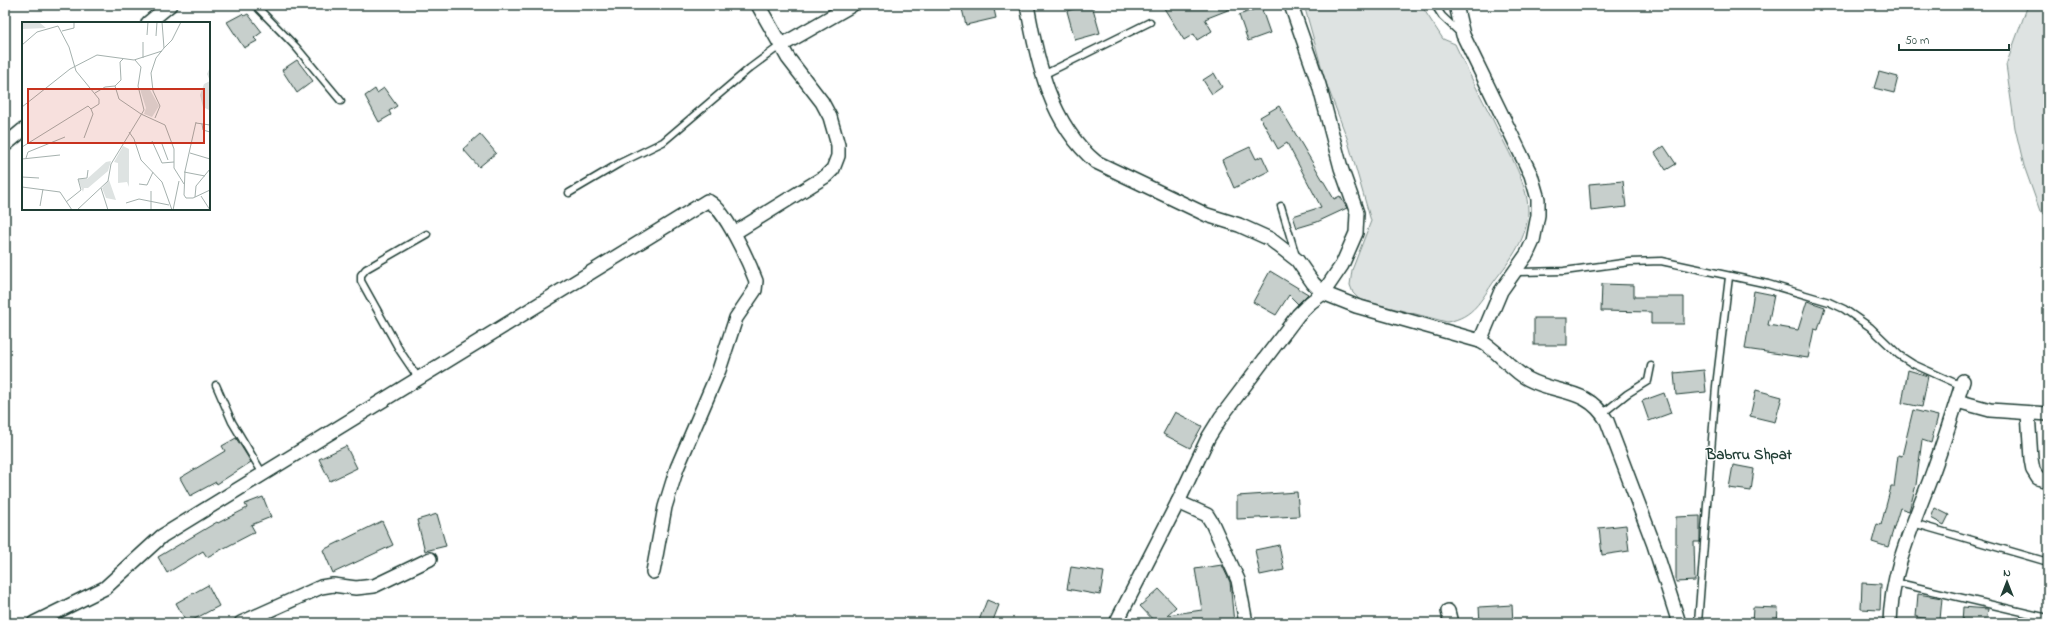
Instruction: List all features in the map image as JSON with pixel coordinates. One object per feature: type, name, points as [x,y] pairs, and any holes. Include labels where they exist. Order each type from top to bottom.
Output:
[{"type":"street","points":[[149,22],[170,5]]},
{"type":"street","points":[[734,233],[826,176],[836,164],[838,156],[838,145],[830,117],[822,102],[788,58],[758,5]]},
{"type":"street","points":[[782,45],[852,5]]},
{"type":"street","points":[[1027,5],[1043,75],[1060,117],[1071,136],[1083,152],[1096,162],[1207,214],[1257,232],[1283,247],[1297,260],[1313,283],[1323,293],[1356,306],[1480,340],[1492,347],[1527,378],[1586,399],[1596,406],[1607,421],[1654,545],[1679,623]]},
{"type":"street","points":[[1116,623],[1178,502],[1208,438],[1221,417],[1298,316],[1310,303],[1323,293],[1342,265],[1356,233],[1357,213],[1341,168],[1319,85],[1291,5]]},
{"type":"street","points":[[1456,5],[1463,35],[1536,188],[1538,199],[1538,214],[1533,240],[1528,254],[1498,297],[1480,340]]},
{"type":"street","points":[[5,145],[22,131]]},
{"type":"street","points":[[34,623],[105,588],[162,536],[628,251],[704,202],[710,202],[734,233],[756,281],[755,290],[736,318],[719,370],[677,468],[665,507],[654,572]]},
{"type":"street","points":[[1890,623],[1894,582],[1902,554],[1957,401],[1962,383]]},
{"type":"street","points":[[1957,401],[1990,410],[2048,414]]},
{"type":"street","points":[[2028,413],[2033,470],[2038,478],[2048,481]]},
{"type":"street","points":[[1178,502],[1207,515],[1212,522],[1238,580],[1246,623]]},
{"type":"street","points":[[241,623],[321,588],[332,585],[356,588],[374,586],[430,558]]},
{"type":"lane","points":[[255,5],[296,47],[341,101]]},
{"type":"lane","points":[[1435,5],[1442,16],[1463,35]]},
{"type":"lane","points":[[1043,75],[1150,22]]},
{"type":"lane","points":[[569,193],[620,163],[663,142],[750,68],[782,45]]},
{"type":"lane","points":[[1281,206],[1297,260]]},
{"type":"lane","points":[[419,379],[378,314],[361,281],[361,275],[366,269],[428,234]]},
{"type":"lane","points":[[1516,272],[1564,271],[1646,260],[1676,264],[1729,277],[1768,284],[1829,302],[1844,309],[1870,327],[1899,355],[1913,364],[1962,383]]},
{"type":"lane","points":[[1698,623],[1716,386],[1729,277]]},
{"type":"lane","points":[[1602,414],[1627,394],[1645,385],[1648,381],[1651,366]]},
{"type":"lane","points":[[216,385],[232,422],[263,474]]},
{"type":"lane","points":[[1913,524],[2048,562]]},
{"type":"lane","points":[[1894,582],[2048,618]]},
{"type":"shaded area","points":[[1304,5],[1421,5],[1443,39],[1455,44],[1515,164],[1527,199],[1527,220],[1522,239],[1518,248],[1476,307],[1456,320],[1447,322],[1376,304],[1359,299],[1353,293],[1350,285],[1352,270],[1371,221],[1347,138],[1325,80]]},
{"type":"shaded area","points":[[2028,5],[2048,5],[2048,216],[2040,211],[2024,166],[2015,128],[2006,65]]},
{"type":"building","points":[[961,5],[993,5],[996,18],[966,25]]},
{"type":"building","points":[[1092,5],[1100,33],[1075,40],[1067,11]]},
{"type":"building","points":[[1162,5],[1238,6],[1205,19],[1212,31],[1197,40],[1194,34],[1184,40]]},
{"type":"building","points":[[1261,7],[1270,33],[1248,41],[1239,15]]},
{"type":"building","points":[[242,14],[244,16],[248,14],[262,32],[254,38],[257,41],[244,48],[227,22]]},
{"type":"building","points":[[297,60],[313,81],[297,93],[282,70]]},
{"type":"building","points":[[1879,72],[1898,77],[1894,93],[1874,88]]},
{"type":"building","points":[[1214,73],[1222,87],[1212,94],[1203,80]]},
{"type":"building","points":[[384,88],[397,106],[389,111],[391,115],[379,122],[365,96],[375,89],[377,93]]},
{"type":"building","points":[[1279,106],[1334,199],[1340,196],[1347,208],[1317,222],[1297,228],[1293,216],[1321,207],[1287,143],[1278,149],[1260,117]]},
{"type":"building","points":[[480,134],[496,153],[479,167],[463,149]]},
{"type":"building","points":[[1664,146],[1676,164],[1666,170],[1655,153]]},
{"type":"building","points":[[1250,147],[1256,159],[1262,156],[1269,171],[1234,188],[1222,160]]},
{"type":"building","points":[[1623,181],[1626,207],[1591,211],[1589,184]]},
{"type":"building","points":[[1270,271],[1308,294],[1298,304],[1289,295],[1276,315],[1253,302]]},
{"type":"building","points":[[1602,284],[1634,285],[1634,297],[1684,297],[1684,324],[1651,324],[1651,312],[1601,311]]},
{"type":"building","points":[[1754,291],[1774,295],[1768,325],[1798,330],[1807,301],[1825,307],[1818,330],[1814,329],[1808,358],[1745,349]]},
{"type":"building","points":[[1534,318],[1567,318],[1567,345],[1534,345]]},
{"type":"building","points":[[1704,370],[1706,392],[1676,395],[1674,373]]},
{"type":"building","points":[[1908,370],[1928,376],[1922,407],[1902,403]]},
{"type":"building","points":[[1756,390],[1782,397],[1775,422],[1750,416]]},
{"type":"building","points":[[1664,393],[1671,413],[1649,421],[1642,401]]},
{"type":"building","points":[[1913,410],[1938,416],[1931,443],[1922,440],[1916,485],[1909,511],[1900,508],[1888,547],[1872,542],[1877,524],[1881,525],[1891,487],[1894,487],[1898,455],[1902,456]]},
{"type":"building","points":[[1175,412],[1202,426],[1190,448],[1163,434]]},
{"type":"building","points":[[236,438],[251,462],[217,484],[216,482],[190,496],[180,478],[225,451],[222,446]]},
{"type":"building","points":[[346,446],[357,468],[330,481],[319,459]]},
{"type":"building","points":[[1733,465],[1754,469],[1751,491],[1729,488]]},
{"type":"building","points":[[1297,492],[1299,516],[1237,519],[1237,496]]},
{"type":"building","points":[[263,497],[271,517],[251,525],[255,532],[207,557],[203,551],[167,573],[158,557],[217,522],[218,523],[247,508],[245,504]]},
{"type":"building","points":[[1935,508],[1949,515],[1944,525],[1931,518]]},
{"type":"building","points":[[437,514],[446,546],[425,551],[417,520]]},
{"type":"building","points":[[1700,516],[1700,542],[1694,542],[1695,581],[1676,582],[1676,517]]},
{"type":"building","points":[[382,521],[393,545],[333,573],[323,550]]},
{"type":"building","points":[[1626,525],[1629,551],[1602,555],[1599,528]]},
{"type":"building","points":[[1279,545],[1284,570],[1260,575],[1255,550]]},
{"type":"building","points":[[1222,565],[1230,582],[1234,623],[1161,623],[1161,620],[1156,623],[1140,606],[1159,589],[1176,607],[1167,615],[1202,610],[1195,569]]},
{"type":"building","points":[[1071,567],[1104,572],[1100,595],[1067,589]]},
{"type":"building","points":[[1862,583],[1881,584],[1880,610],[1861,609]]},
{"type":"building","points":[[208,585],[219,606],[187,623],[176,603]]},
{"type":"building","points":[[1918,594],[1942,598],[1940,620],[1916,617]]},
{"type":"building","points":[[987,600],[999,605],[992,623],[978,623]]},
{"type":"building","points":[[1512,605],[1513,623],[1480,623],[1479,607]]},
{"type":"building","points":[[1753,607],[1778,608],[1777,623],[1752,623]]},
{"type":"building","points":[[1963,607],[1988,609],[1986,623],[1962,623]]},
{"type":"district","name":"Babrru Shpat","points":[[1749,454]]}]
